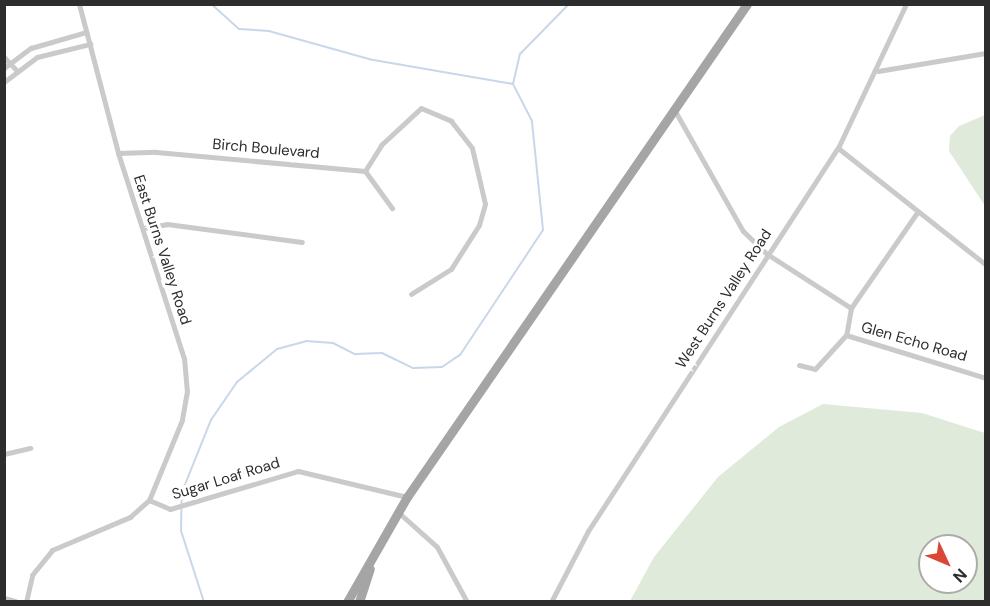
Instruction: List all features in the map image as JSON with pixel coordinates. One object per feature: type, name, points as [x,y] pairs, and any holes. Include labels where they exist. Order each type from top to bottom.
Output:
[{"type":"main road","points":[[347,602],[406,496],[747,4]]},
{"type":"main road","points":[[359,602],[380,541]]},
{"type":"street","name":"East Burns Valley Road","points":[[79,4],[118,153],[184,358],[187,391],[182,420],[149,500]]},
{"type":"street","name":"West Burns Valley Road","points":[[551,602],[588,531],[838,148],[878,71],[906,4]]},
{"type":"street","points":[[4,68],[31,48],[86,32]]},
{"type":"street","points":[[4,82],[17,71],[51,51],[90,44]]},
{"type":"street","points":[[878,71],[986,52]]},
{"type":"street","points":[[4,57],[17,71]]},
{"type":"street","points":[[392,208],[365,171],[381,145],[421,108],[451,121],[472,148],[485,204],[479,225],[451,269],[411,294]]},
{"type":"street","name":"Glen Echo Road","points":[[675,111],[743,231],[767,254],[851,308],[846,335],[986,378]]},
{"type":"street","points":[[838,148],[916,214],[986,265]]},
{"type":"street","name":"Birch Boulevard","points":[[118,153],[156,152],[365,171]]},
{"type":"street","points":[[851,308],[916,214]]},
{"type":"street","points":[[143,228],[167,224],[302,243]]},
{"type":"street","points":[[799,365],[815,369],[846,335]]},
{"type":"street","points":[[4,454],[30,448]]},
{"type":"street","name":"Sugar Loaf Road","points":[[149,500],[170,509],[298,471],[406,496]]},
{"type":"street","points":[[26,602],[32,574],[52,550],[130,517],[149,500]]},
{"type":"street","points":[[398,512],[437,547],[467,602]]},
{"type":"street","points":[[4,599],[15,602]]},
{"type":"green space","points":[[986,115],[985,206],[949,151],[950,136],[959,126]]},
{"type":"green space","points":[[823,404],[922,413],[985,433],[985,601],[630,601],[654,557],[718,477],[779,427]]},
{"type":"waterway","points":[[204,602],[181,531],[182,492],[211,420],[237,382],[277,349],[306,341],[333,343],[355,354],[382,353],[413,368],[442,367],[460,355],[543,230],[532,121],[513,84],[369,59],[269,31],[239,29],[211,4]]},
{"type":"waterway","points":[[513,84],[520,54],[569,4]]},
{"type":"waterway","points":[[915,4],[924,4]]},
{"type":"waterway","points":[[965,4],[986,5]]}]
